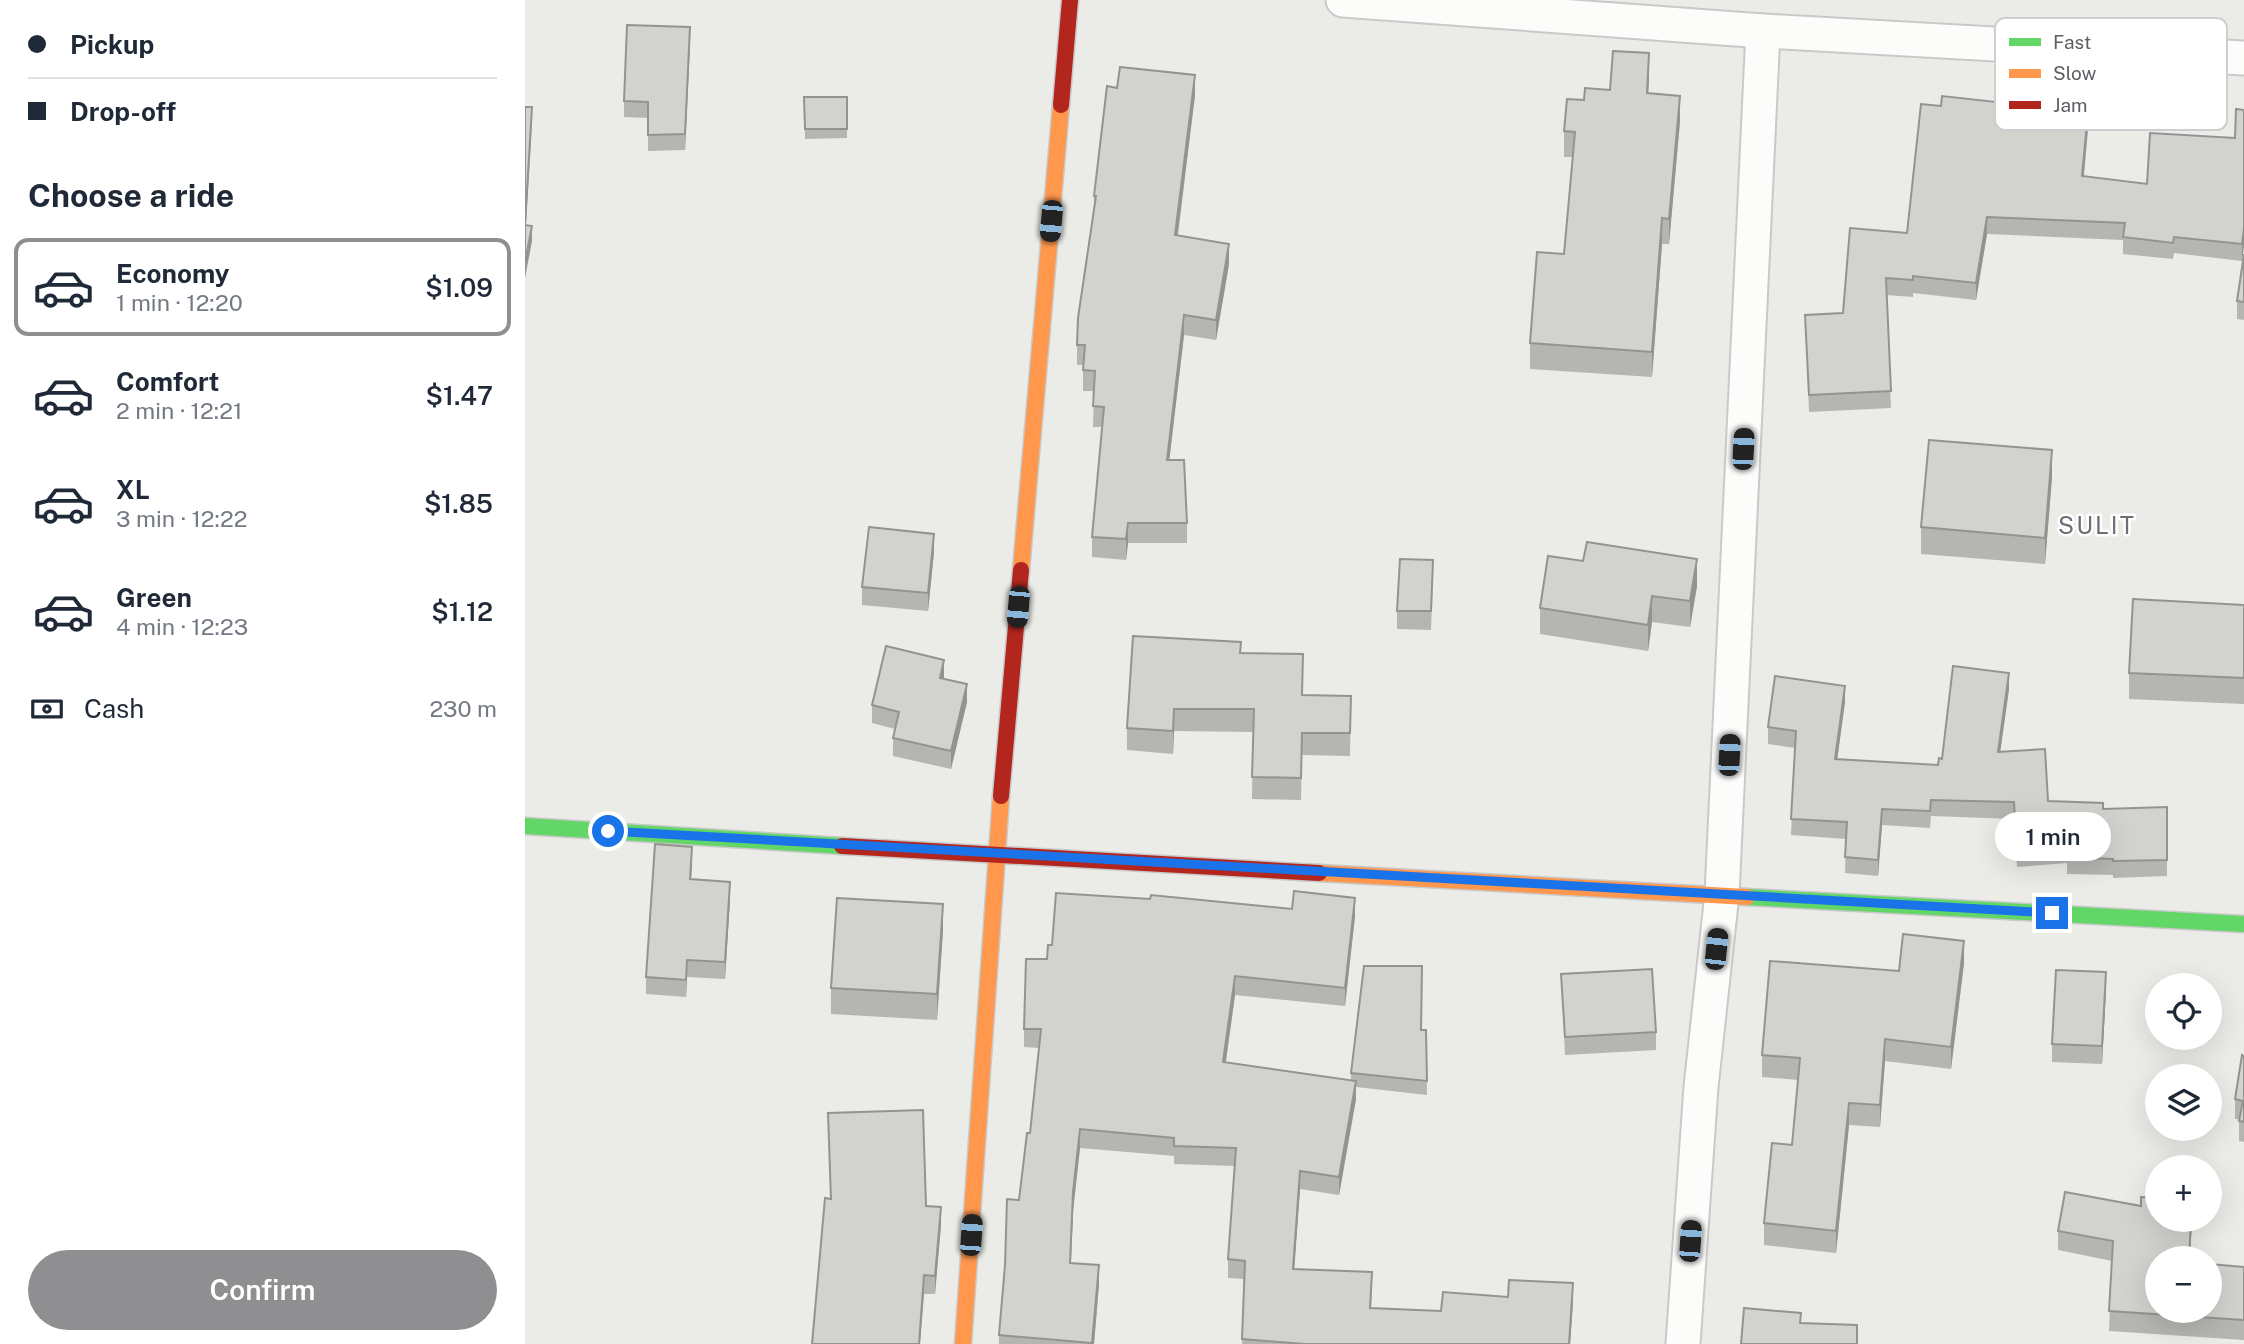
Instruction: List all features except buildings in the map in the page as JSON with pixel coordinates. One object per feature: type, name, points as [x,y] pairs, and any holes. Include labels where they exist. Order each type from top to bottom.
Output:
[{"type":"street","points":[[963,1344],[996,855],[1070,0]]},
{"type":"street","points":[[1343,0],[1763,31],[1995,44]]},
{"type":"street","points":[[1683,1344],[1702,1087],[1722,894],[1763,31]]},
{"type":"street","points":[[525,826],[996,855],[2244,924]]},
{"type":"traffic: fast","points":[[525,826],[842,846]]},
{"type":"traffic: fast","points":[[1747,897],[2244,924]]},
{"type":"traffic: slow","points":[[1021,570],[1061,105]]},
{"type":"traffic: slow","points":[[963,1344],[1001,796]]},
{"type":"traffic: slow","points":[[1319,873],[1747,897]]},
{"type":"traffic: jam","points":[[1061,105],[1070,0]]},
{"type":"traffic: jam","points":[[1001,796],[1021,570]]},
{"type":"traffic: jam","points":[[842,846],[1319,873]]},
{"type":"district","name":"SULIT","points":[[2097,525]]},
{"type":"route","points":[[608,831],[2052,913]]}]
